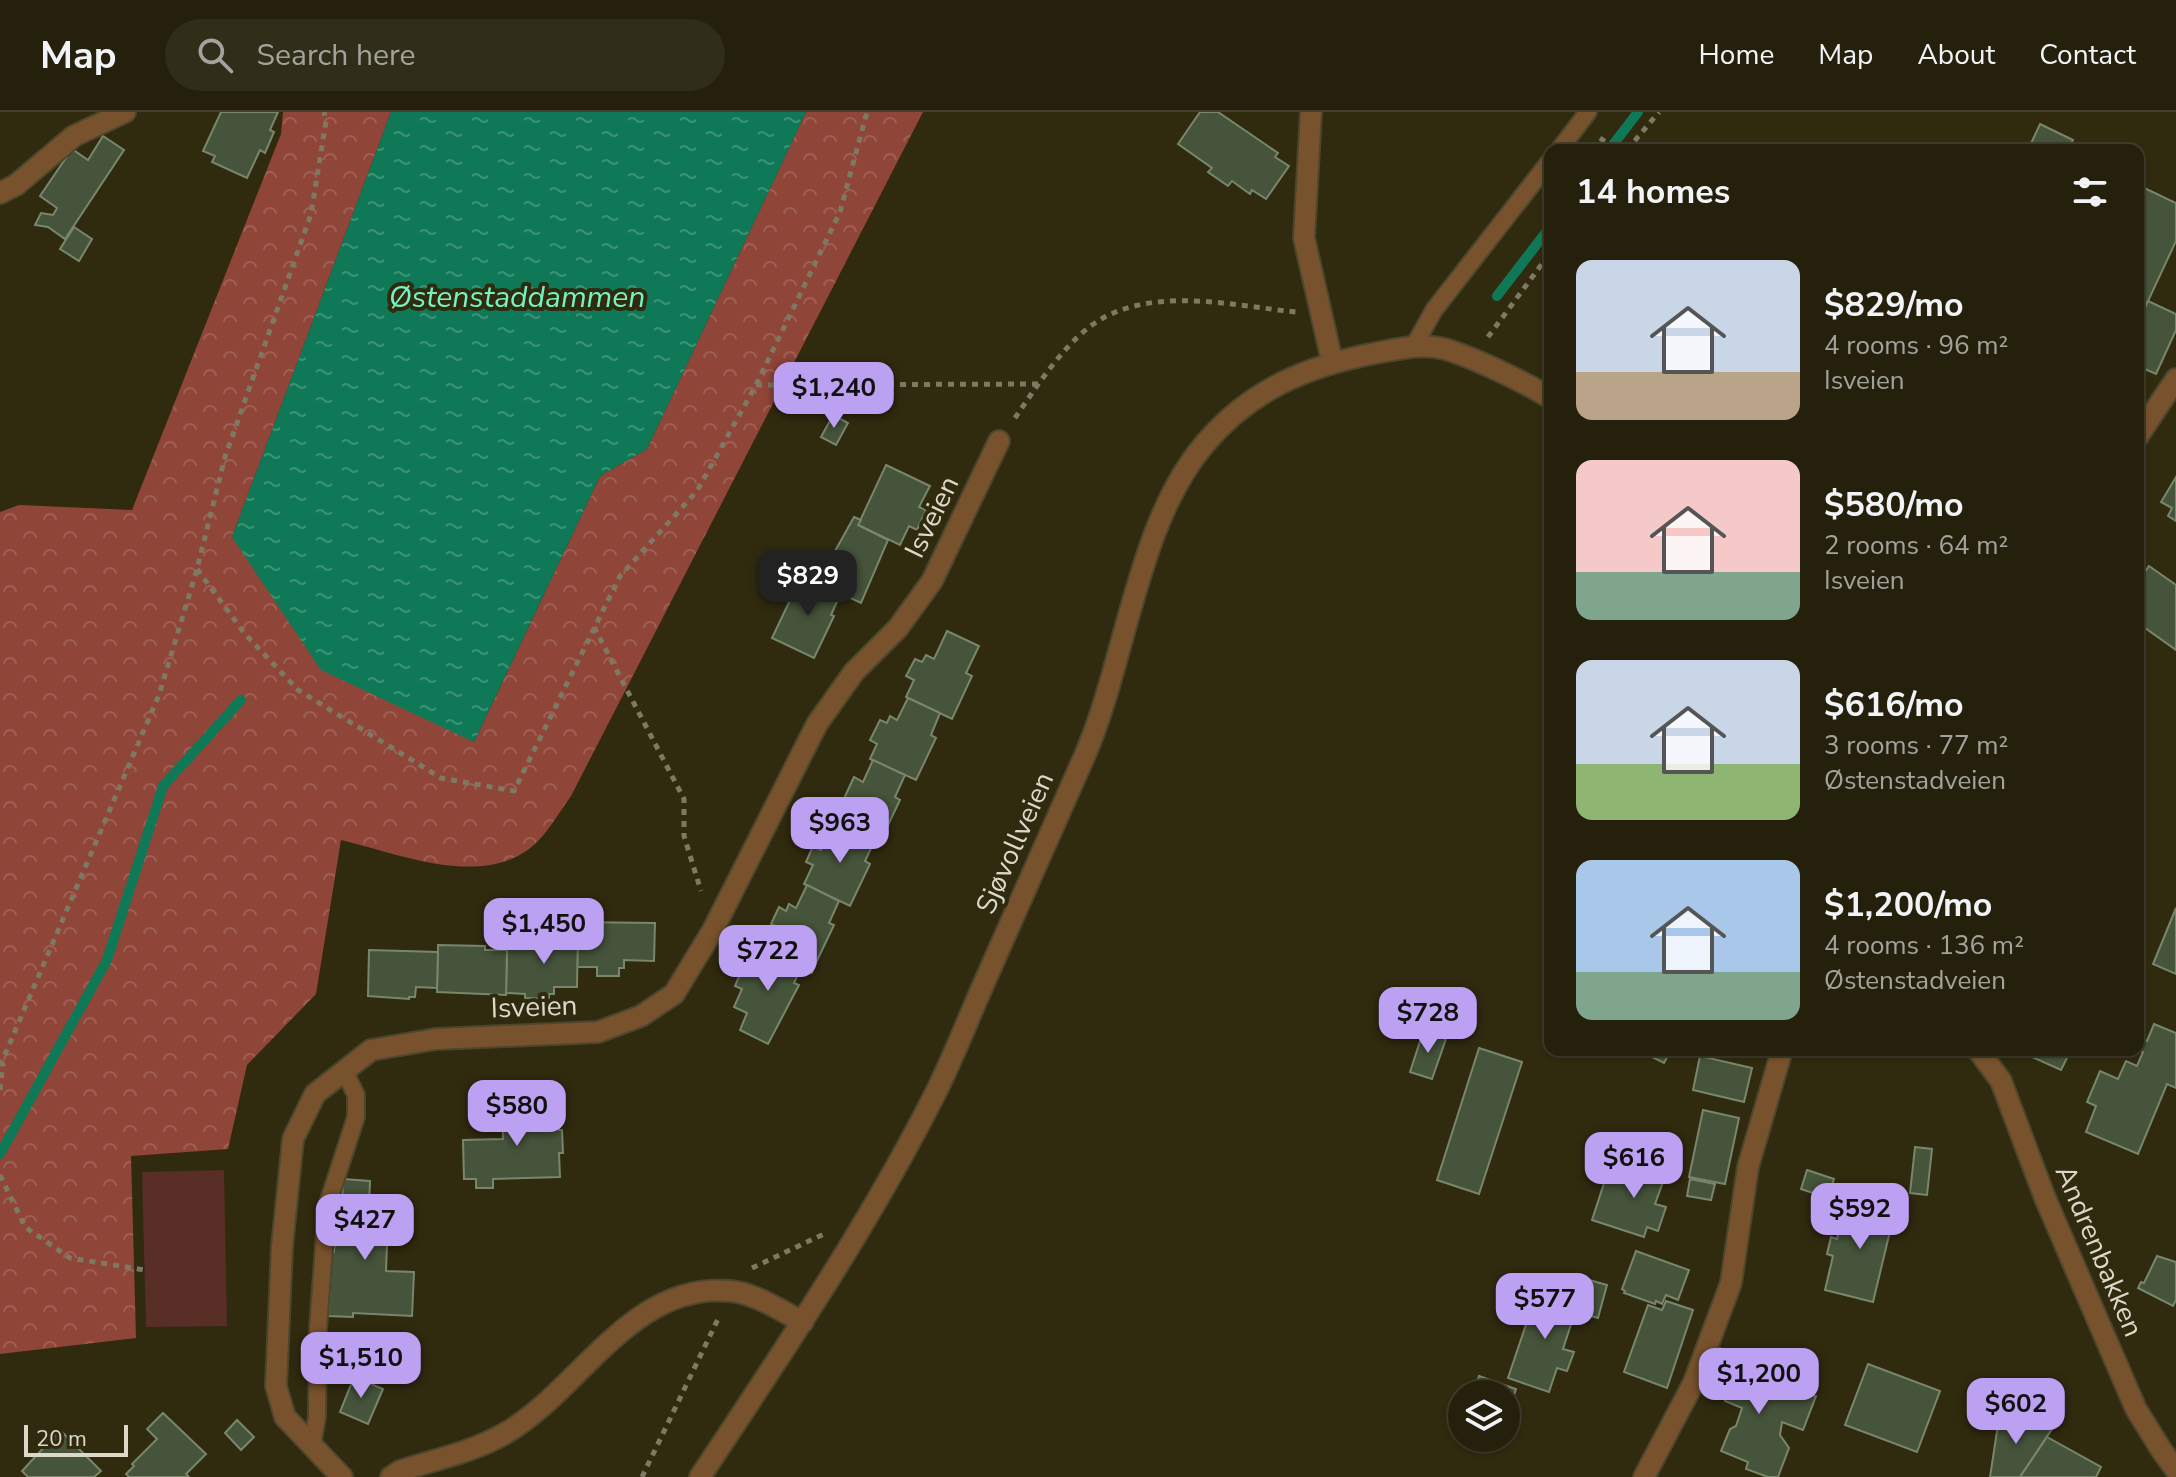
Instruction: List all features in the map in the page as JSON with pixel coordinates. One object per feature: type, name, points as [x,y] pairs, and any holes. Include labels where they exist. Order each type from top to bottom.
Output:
[{"type":"street","points":[[0,193],[16,185],[74,136],[125,112]]},
{"type":"street","points":[[1311,112],[1304,238],[1332,361]]},
{"type":"street","name":"Sjøvollveien","points":[[700,1477],[803,1322],[870,1213],[938,1087],[1087,749],[1113,675],[1143,569],[1169,497],[1203,446],[1245,404],[1275,385],[1332,361],[1414,346],[1443,349],[1544,395]]},
{"type":"street","points":[[2144,427],[2176,379]]},
{"type":"street","name":"Isveien","points":[[342,1477],[285,1417],[276,1386],[282,1247],[293,1139],[315,1094],[371,1050],[436,1039],[598,1032],[641,1016],[674,994],[713,930],[817,724],[854,672],[898,628],[932,581],[999,441]]},
{"type":"street","points":[[1644,1477],[1694,1382],[1731,1283],[1748,1167],[1780,1056]]},
{"type":"street","name":"Andrenbakken","points":[[1982,1056],[2001,1081],[2045,1198],[2136,1409],[2176,1470]]},
{"type":"street","points":[[391,1477],[400,1471],[503,1435],[553,1397],[620,1331],[657,1307],[697,1291],[732,1291],[803,1322]]},
{"type":"lane","points":[[1564,144],[1584,117],[1566,112]]},
{"type":"lane","points":[[1414,346],[1434,310],[1544,169]]},
{"type":"lane","points":[[312,1445],[317,1417],[318,1329],[327,1206],[356,1117],[356,1095],[344,1070]]},
{"type":"path","points":[[0,1090],[2,1063],[159,695],[197,569],[225,457],[311,214],[326,121],[324,112]]},
{"type":"path","points":[[197,569],[245,634],[298,690],[441,778],[514,791],[620,576],[697,491],[756,385],[840,212],[867,112]]},
{"type":"path","points":[[1632,144],[1659,112]]},
{"type":"path","points":[[1471,360],[1544,261]]},
{"type":"path","points":[[999,441],[1039,384],[1075,341],[1102,319],[1125,310],[1172,301],[1321,314]]},
{"type":"path","points":[[756,385],[1039,384]]},
{"type":"path","points":[[594,627],[684,799],[684,836],[713,930]]},
{"type":"path","points":[[0,1175],[25,1227],[70,1258],[145,1270]]},
{"type":"path","points":[[642,1477],[732,1291],[754,1265],[827,1233]]},
{"type":"green space","points":[[283,112],[391,112],[232,537],[474,742],[600,476],[647,449],[806,112],[923,112],[571,796],[551,826],[517,857],[469,867],[416,860],[341,840],[316,994],[247,1065],[228,1149],[131,1156],[136,1338],[0,1354],[0,512],[19,505],[132,510],[281,134]]},
{"type":"shaded area","points":[[224,1170],[227,1326],[146,1327],[142,1172]]},
{"type":"water","name":"Østenstaddammen","points":[[391,112],[806,112],[647,449],[600,476],[474,742],[321,670],[232,537]]},
{"type":"building","points":[[221,112],[278,112],[265,153],[260,150],[247,178],[212,162],[215,156],[203,151]]},
{"type":"building","points":[[1200,112],[1218,112],[1278,153],[1275,157],[1289,166],[1266,199],[1252,190],[1250,194],[1232,181],[1228,186],[1208,172],[1212,168],[1178,144]]},
{"type":"building","points":[[2040,124],[2073,140],[2071,144],[2031,144]]},
{"type":"building","points":[[103,136],[124,150],[65,239],[48,227],[35,225],[41,213],[53,215],[57,208],[40,196],[72,149],[88,160]]},
{"type":"building","points":[[2144,188],[2176,203],[2176,241],[2144,310]]},
{"type":"building","points":[[74,227],[92,239],[79,261],[60,249]]},
{"type":"building","points":[[2148,301],[2176,314],[2176,330],[2156,374],[2144,369],[2144,310]]},
{"type":"building","points":[[833,415],[848,423],[836,445],[821,437]]},
{"type":"building","points":[[886,465],[930,486],[919,507],[926,510],[917,530],[909,526],[900,545],[858,525]]},
{"type":"building","points":[[2176,477],[2176,521],[2168,516],[2172,508],[2161,502]]},
{"type":"building","points":[[854,517],[861,520],[858,525],[888,540],[861,603],[803,576],[814,553],[830,560]]},
{"type":"building","points":[[2149,566],[2176,585],[2176,650],[2144,627],[2144,573]]},
{"type":"building","points":[[805,577],[841,593],[814,658],[772,638]]},
{"type":"building","points":[[947,631],[979,646],[966,673],[972,676],[952,719],[906,697],[914,680],[906,676],[915,659],[922,662],[926,655],[934,659]]},
{"type":"building","points":[[908,698],[940,713],[931,735],[936,738],[916,780],[870,759],[877,744],[870,740],[880,720],[887,723],[890,716],[897,720]]},
{"type":"building","points":[[873,760],[905,775],[895,797],[900,800],[880,842],[834,820],[854,777],[863,782]]},
{"type":"building","points":[[842,824],[875,840],[865,861],[870,864],[850,906],[804,884],[813,865],[806,862],[813,846],[821,850],[824,842],[832,846]]},
{"type":"building","points":[[807,885],[839,901],[829,923],[834,925],[814,967],[769,946],[778,927],[771,924],[779,907],[786,911],[789,904],[796,908]]},
{"type":"building","points":[[2176,908],[2176,974],[2153,964]]},
{"type":"building","points":[[579,922],[655,923],[654,961],[624,960],[619,976],[597,976],[597,967],[577,967]]},
{"type":"building","points":[[554,929],[578,930],[577,987],[554,987],[554,994],[549,994],[549,999],[506,993],[507,947],[547,948],[547,935]]},
{"type":"building","points":[[438,945],[507,950],[506,995],[437,992]]},
{"type":"building","points":[[772,947],[814,967],[812,973],[801,968],[794,983],[799,985],[768,1044],[740,1030],[747,1013],[734,1007],[742,989],[735,986],[743,967],[750,970],[753,965],[761,969]]},
{"type":"building","points":[[369,950],[438,952],[437,988],[416,987],[415,997],[409,999],[368,996]]},
{"type":"building","points":[[2154,1024],[2176,1033],[2176,1088],[2167,1084],[2138,1154],[2086,1132],[2096,1106],[2087,1102],[2100,1071],[2118,1079],[2126,1061],[2137,1066],[2144,1056],[2144,1040],[2147,1041]]},
{"type":"building","points":[[1423,1032],[1446,1039],[1432,1079],[1410,1072]]},
{"type":"building","points":[[1479,1048],[1522,1062],[1479,1194],[1437,1180]]},
{"type":"building","points":[[1650,1056],[1668,1056],[1664,1063]]},
{"type":"building","points":[[1700,1056],[1752,1068],[1744,1102],[1693,1090]]},
{"type":"building","points":[[2030,1056],[2068,1056],[2061,1070]]},
{"type":"building","points":[[558,1106],[563,1153],[559,1153],[560,1177],[493,1179],[493,1188],[476,1188],[476,1179],[464,1179],[463,1140],[503,1139],[502,1108]]},
{"type":"building","points":[[1703,1110],[1739,1118],[1725,1184],[1689,1177]]},
{"type":"building","points":[[1915,1147],[1932,1149],[1927,1195],[1910,1193]]},
{"type":"building","points":[[1645,1155],[1670,1163],[1655,1204],[1666,1207],[1658,1231],[1647,1227],[1644,1237],[1592,1220],[1606,1177],[1635,1186]]},
{"type":"building","points":[[1807,1170],[1834,1179],[1828,1198],[1801,1189]]},
{"type":"building","points":[[343,1179],[370,1181],[369,1208],[373,1208],[373,1218],[388,1219],[386,1271],[414,1272],[412,1316],[353,1313],[353,1317],[328,1316],[337,1206],[342,1207]]},
{"type":"building","points":[[1690,1179],[1715,1184],[1711,1200],[1687,1196]]},
{"type":"building","points":[[1864,1200],[1893,1207],[1890,1218],[1893,1219],[1873,1302],[1825,1290],[1833,1256],[1827,1254],[1831,1237],[1837,1239],[1845,1207],[1861,1211]]},
{"type":"building","points":[[1636,1251],[1689,1270],[1678,1300],[1666,1295],[1662,1304],[1656,1301],[1655,1304],[1624,1293],[1622,1289]]},
{"type":"building","points":[[2157,1256],[2176,1262],[2176,1300],[2173,1306],[2138,1288],[2141,1282],[2144,1283]]},
{"type":"building","points":[[1586,1279],[1607,1285],[1598,1318],[1577,1312]]},
{"type":"building","points":[[1538,1289],[1561,1297],[1563,1291],[1575,1295],[1573,1301],[1578,1303],[1563,1349],[1574,1352],[1567,1371],[1557,1368],[1549,1392],[1508,1378]]},
{"type":"building","points":[[1666,1301],[1693,1310],[1667,1388],[1624,1372],[1648,1305],[1662,1310]]},
{"type":"building","points":[[1719,1348],[1755,1362],[1749,1378],[1793,1395],[1797,1395],[1799,1390],[1816,1396],[1803,1430],[1782,1422],[1780,1435],[1789,1448],[1778,1477],[1768,1477],[1746,1469],[1748,1462],[1721,1451],[1730,1429],[1736,1426],[1742,1408],[1725,1401],[1733,1381],[1710,1372]]},
{"type":"building","points":[[1868,1364],[1940,1391],[1917,1452],[1845,1425]]},
{"type":"building","points":[[354,1377],[383,1389],[368,1424],[340,1412]]},
{"type":"building","points":[[163,1413],[206,1454],[186,1474],[189,1477],[129,1477],[126,1474],[134,1466],[132,1464],[157,1439],[147,1429]]},
{"type":"building","points":[[2005,1413],[2052,1429],[2020,1477],[1990,1477],[1997,1431]]},
{"type":"building","points":[[237,1420],[254,1437],[241,1450],[225,1433]]},
{"type":"building","points":[[60,1430],[101,1471],[94,1477],[28,1477],[22,1471]]},
{"type":"building","points":[[2047,1437],[2101,1467],[2096,1477],[2020,1477]]},
{"type":"waterway","points":[[1614,144],[1638,112]]},
{"type":"waterway","points":[[1497,296],[1544,235]]},
{"type":"waterway","points":[[0,1154],[107,960],[163,786],[241,700]]}]
